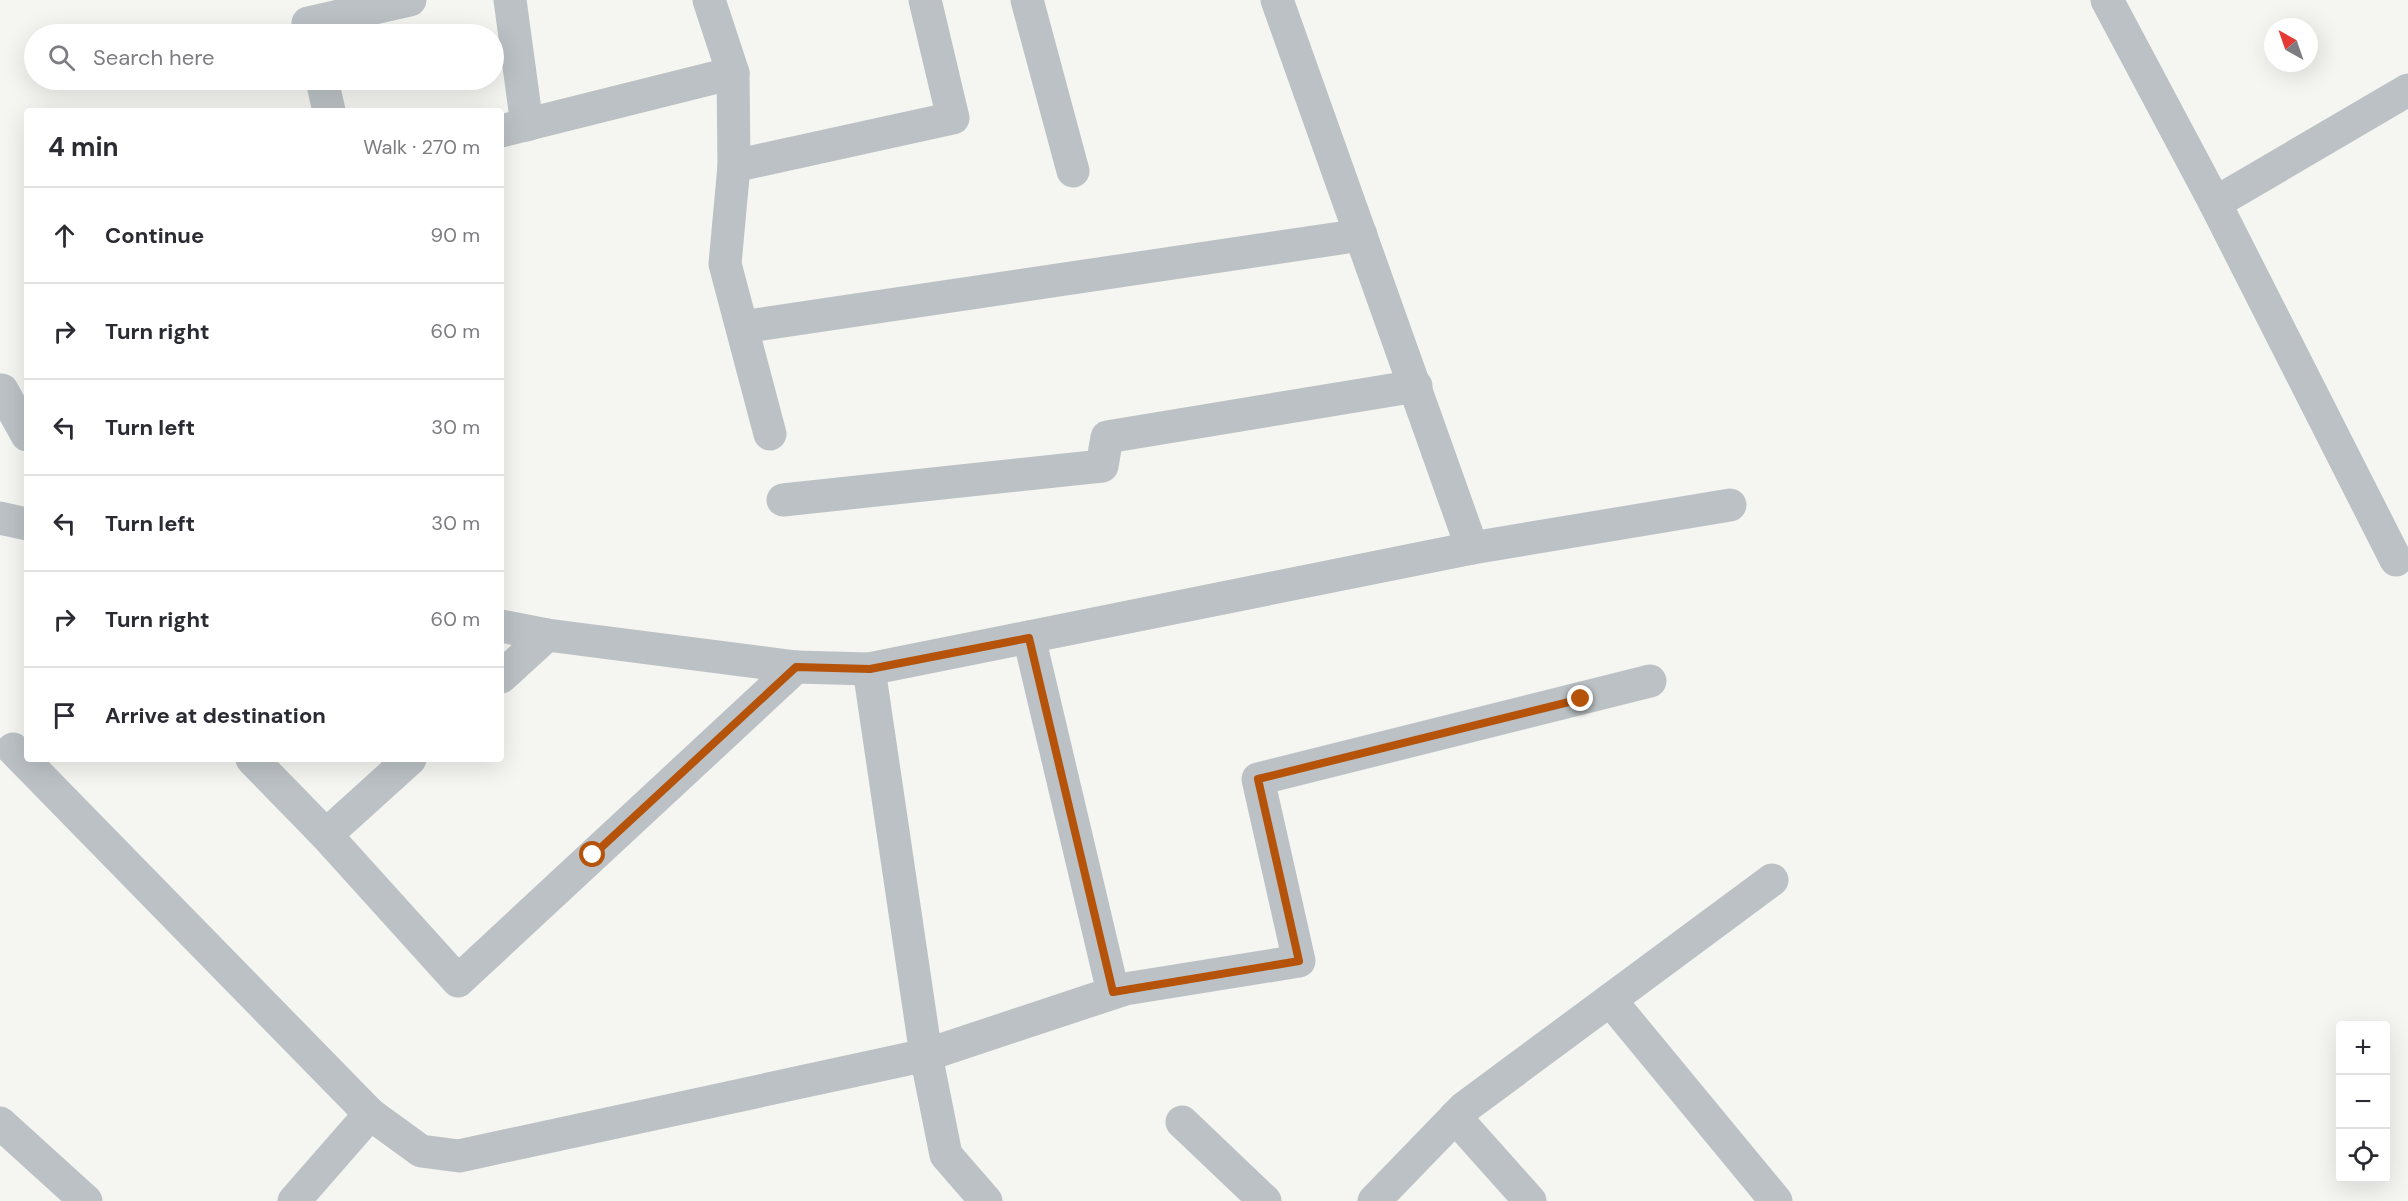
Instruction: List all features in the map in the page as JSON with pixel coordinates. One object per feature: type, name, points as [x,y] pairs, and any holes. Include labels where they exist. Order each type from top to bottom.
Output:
[{"type":"street","points":[[308,24],[410,0]]},
{"type":"street","points":[[510,0],[514,128],[734,74]]},
{"type":"street","points":[[709,0],[734,74],[734,166],[725,264],[770,434]]},
{"type":"street","points":[[734,166],[953,118],[926,0]]},
{"type":"street","points":[[1027,0],[1073,171]]},
{"type":"street","points":[[1276,0],[1416,386],[1472,548]]},
{"type":"street","points":[[2107,0],[2215,203],[2396,560]]},
{"type":"street","points":[[324,90],[328,108]]},
{"type":"street","points":[[2215,203],[2408,90]]},
{"type":"street","points":[[742,327],[1361,235]]},
{"type":"street","points":[[783,500],[1102,466],[1107,437],[1416,386]]},
{"type":"street","points":[[2,390],[24,430]]},
{"type":"street","points":[[504,627],[547,636],[796,667],[870,669],[1472,548],[1730,505]]},
{"type":"street","points":[[0,518],[24,523]]},
{"type":"street","points":[[504,674],[547,636]]},
{"type":"street","points":[[1029,638],[1113,992]]},
{"type":"street","points":[[255,762],[326,835],[458,981],[796,667]]},
{"type":"street","points":[[870,669],[926,1055],[945,1155],[986,1201]]},
{"type":"street","points":[[27,762],[370,1114],[421,1151],[459,1156],[926,1055],[1113,992],[1299,961],[1258,779],[1650,681]]},
{"type":"street","points":[[13,748],[24,759]]},
{"type":"street","points":[[326,835],[407,762]]},
{"type":"street","points":[[1374,1201],[1455,1117],[1772,880]]},
{"type":"street","points":[[1610,1000],[1776,1201]]},
{"type":"street","points":[[294,1201],[370,1114]]},
{"type":"street","points":[[1455,1117],[1530,1201]]},
{"type":"street","points":[[1182,1122],[1265,1201]]},
{"type":"street","points":[[0,1123],[86,1201]]},
{"type":"route","points":[[593,855],[796,667],[870,669],[1029,638],[1113,992],[1299,961],[1258,779],[1581,699]]}]
